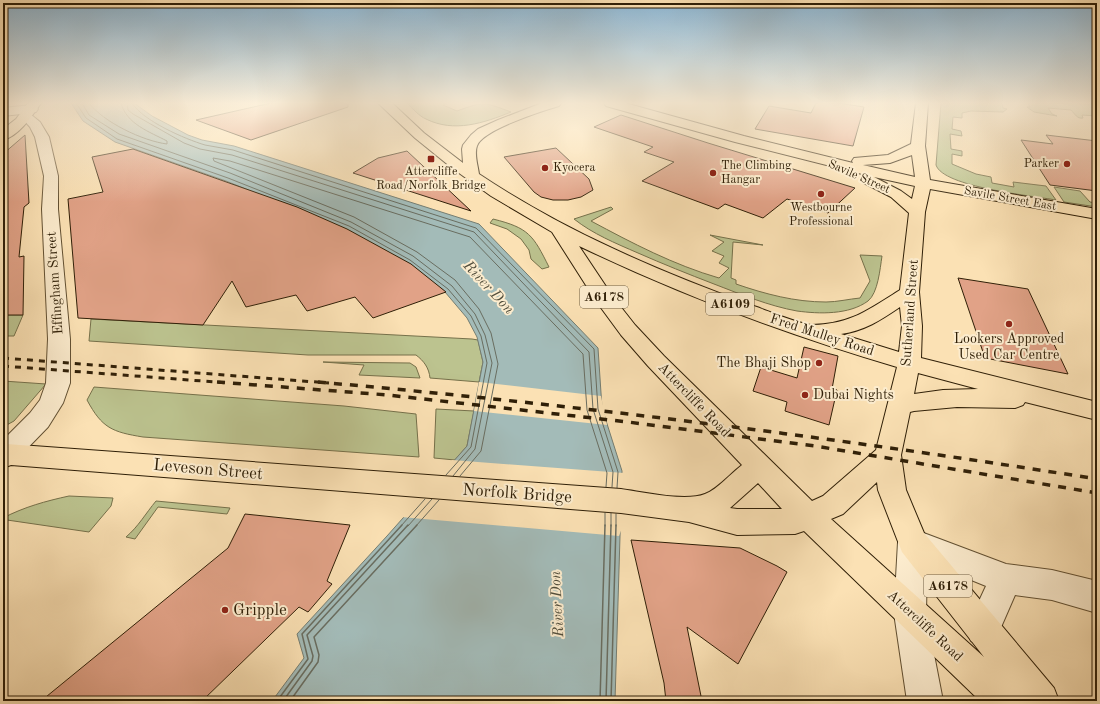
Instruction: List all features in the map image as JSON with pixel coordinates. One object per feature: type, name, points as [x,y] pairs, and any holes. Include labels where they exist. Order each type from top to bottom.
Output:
[{"type":"main road","name":"Attercliffe Road","points":[[420,136],[445,157],[472,176],[558,229],[628,330],[758,467],[910,613],[1006,701]]},
{"type":"main road","points":[[472,176],[469,149],[470,145],[477,136]]},
{"type":"main road","name":"Savile Street","points":[[726,136],[817,159],[923,182]]},
{"type":"main road","name":"Sutherland Street","points":[[919,136],[918,146],[923,182],[909,292],[912,326],[909,363],[888,455],[892,490],[913,542],[1041,701]]},
{"type":"main road","points":[[817,159],[880,162],[902,156],[918,146]]},
{"type":"main road","name":"Savile Street","points":[[817,159],[885,186],[918,212]]},
{"type":"main road","name":"Savile Street East","points":[[923,182],[1005,199],[1097,214]]},
{"type":"main road","name":"Fred Mulley Road","points":[[558,229],[631,265],[743,309],[809,332],[909,363],[1097,411]]},
{"type":"main road","points":[[809,332],[853,326],[869,319],[909,292]]},
{"type":"main road","points":[[900,406],[918,400],[946,398],[1050,400]]},
{"type":"main road","name":"Leveson Street","points":[[4,455],[413,487]]},
{"type":"main road","points":[[688,510],[737,522],[795,521],[833,505],[888,455]]},
{"type":"main road","points":[[688,510],[710,505],[721,499],[758,467]]},
{"type":"main road","name":"Norfolk Bridge","points":[[413,487],[621,501],[688,510]]},
{"type":"street","name":"Effingham Street","points":[[4,455],[39,420],[51,403],[58,384],[59,339],[50,209],[51,176],[41,136]]},
{"type":"street","points":[[913,542],[1006,578],[1052,585],[1097,597]]},
{"type":"street","name":"Sutherland Street","points":[[913,542],[910,613],[925,701]]},
{"type":"street","points":[[983,630],[1006,578]]},
{"type":"green space","points":[[938,136],[950,136],[951,149],[962,151],[962,156],[952,154],[952,164],[976,174],[991,177],[992,183],[1014,187],[1013,182],[1046,186],[1056,200],[971,185],[942,173],[936,165]]},
{"type":"green space","points":[[1054,187],[1080,191],[1090,202],[1097,203],[1097,207],[1064,202]]},
{"type":"green space","points":[[611,207],[613,209],[591,221],[670,260],[719,278],[729,268],[719,263],[724,256],[712,251],[724,242],[710,235],[763,245],[733,242],[731,278],[736,280],[736,284],[758,291],[780,297],[814,302],[830,302],[860,298],[870,281],[860,255],[882,256],[876,287],[868,301],[860,306],[843,311],[824,313],[806,312],[776,306],[734,292],[647,257],[604,238],[574,219]]},
{"type":"green space","points":[[493,219],[515,226],[528,234],[539,247],[549,267],[542,269],[531,259],[529,250],[521,239],[507,229],[490,223]]},
{"type":"green space","points":[[3,315],[23,315],[14,336],[3,336]]},
{"type":"green space","points":[[91,319],[472,339],[478,340],[483,362],[479,382],[430,378],[426,365],[416,355],[308,355],[89,341]]},
{"type":"green space","points":[[323,362],[410,363],[416,367],[420,378],[359,375],[364,365]]},
{"type":"green space","points":[[3,381],[46,384],[14,421],[3,427]]},
{"type":"green space","points":[[94,387],[344,406],[416,414],[419,457],[132,435],[109,427],[98,417],[87,400]]},
{"type":"green space","points":[[436,409],[474,411],[467,446],[455,460],[434,458]]},
{"type":"green space","points":[[69,496],[113,498],[111,506],[89,532],[7,520],[3,522],[3,518],[19,511],[44,502]]},
{"type":"green space","points":[[156,501],[230,508],[227,514],[158,507],[135,539],[126,537]]},
{"type":"water","name":"River Don","points":[[106,136],[190,136],[202,140],[234,146],[479,224],[598,348],[602,408],[622,471],[615,701],[272,701],[304,658],[297,634],[467,446],[483,362],[477,337],[467,318],[445,292],[347,230],[226,181],[115,142]]},
{"type":"pier","points":[[479,382],[601,396],[607,425],[474,411]]},
{"type":"pier","points":[[452,460],[624,473],[622,528],[619,536],[401,517]]},
{"type":"building","points":[[25,136],[29,203],[24,207],[19,257],[24,256],[23,315],[3,315],[3,154]]},
{"type":"building","points":[[240,136],[263,136],[251,140]]},
{"type":"building","points":[[620,136],[686,136],[855,188],[828,213],[787,199],[763,218],[725,204],[718,209],[642,181],[674,162],[644,152],[653,147]]},
{"type":"building","points":[[795,136],[856,136],[853,146]]},
{"type":"building","name":"Parker","points":[[1047,136],[1097,141],[1097,191],[1050,185],[1021,140],[1053,144]]},
{"type":"building","name":"Kyocera","points":[[556,148],[589,179],[593,190],[581,197],[568,200],[553,200],[541,197],[534,192],[504,157]]},
{"type":"building","points":[[133,149],[297,207],[347,229],[411,264],[446,292],[373,318],[355,297],[307,311],[296,295],[246,307],[232,281],[203,325],[78,318],[68,199],[103,192],[92,157]]},
{"type":"building","points":[[407,151],[471,211],[353,173],[378,158]]},
{"type":"building","name":"Lookers Approved Used Car Centre","points":[[958,278],[1028,289],[1068,374],[985,358]]},
{"type":"building","name":"Dubai Nights","points":[[804,347],[838,356],[832,389],[837,390],[829,425],[785,411],[787,402],[753,391],[761,367],[797,378]]},
{"type":"building","name":"Gripple","points":[[245,514],[350,525],[327,581],[332,584],[308,612],[299,607],[202,701],[41,701],[228,548]]},
{"type":"building","points":[[631,540],[740,548],[787,572],[738,664],[687,627],[702,701],[666,701],[664,683]]},
{"type":"railway","points":[[3,358],[328,383]]},
{"type":"railway","points":[[3,366],[229,383]]},
{"type":"railway","points":[[217,382],[388,395],[628,422],[815,446],[1097,493]]},
{"type":"railway","points":[[318,382],[328,383]]},
{"type":"railway","points":[[328,383],[513,401],[806,436],[1097,479]]},
{"type":"place","name":"Attercliffe Road/Norfolk Bridge","points":[[431,159]]},
{"type":"place","name":"Parker","points":[[1067,164]]},
{"type":"place","name":"Kyocera","points":[[545,168]]},
{"type":"place","name":"The Climbing Hangar","points":[[713,173]]},
{"type":"place","name":"Westbourne Professional","points":[[821,194]]},
{"type":"place","name":"Lookers Approved Used Car Centre","points":[[1009,324]]},
{"type":"place","name":"The Bhaji Shop","points":[[819,363]]},
{"type":"place","name":"Dubai Nights","points":[[805,395]]},
{"type":"place","name":"Gripple","points":[[225,610]]}]
